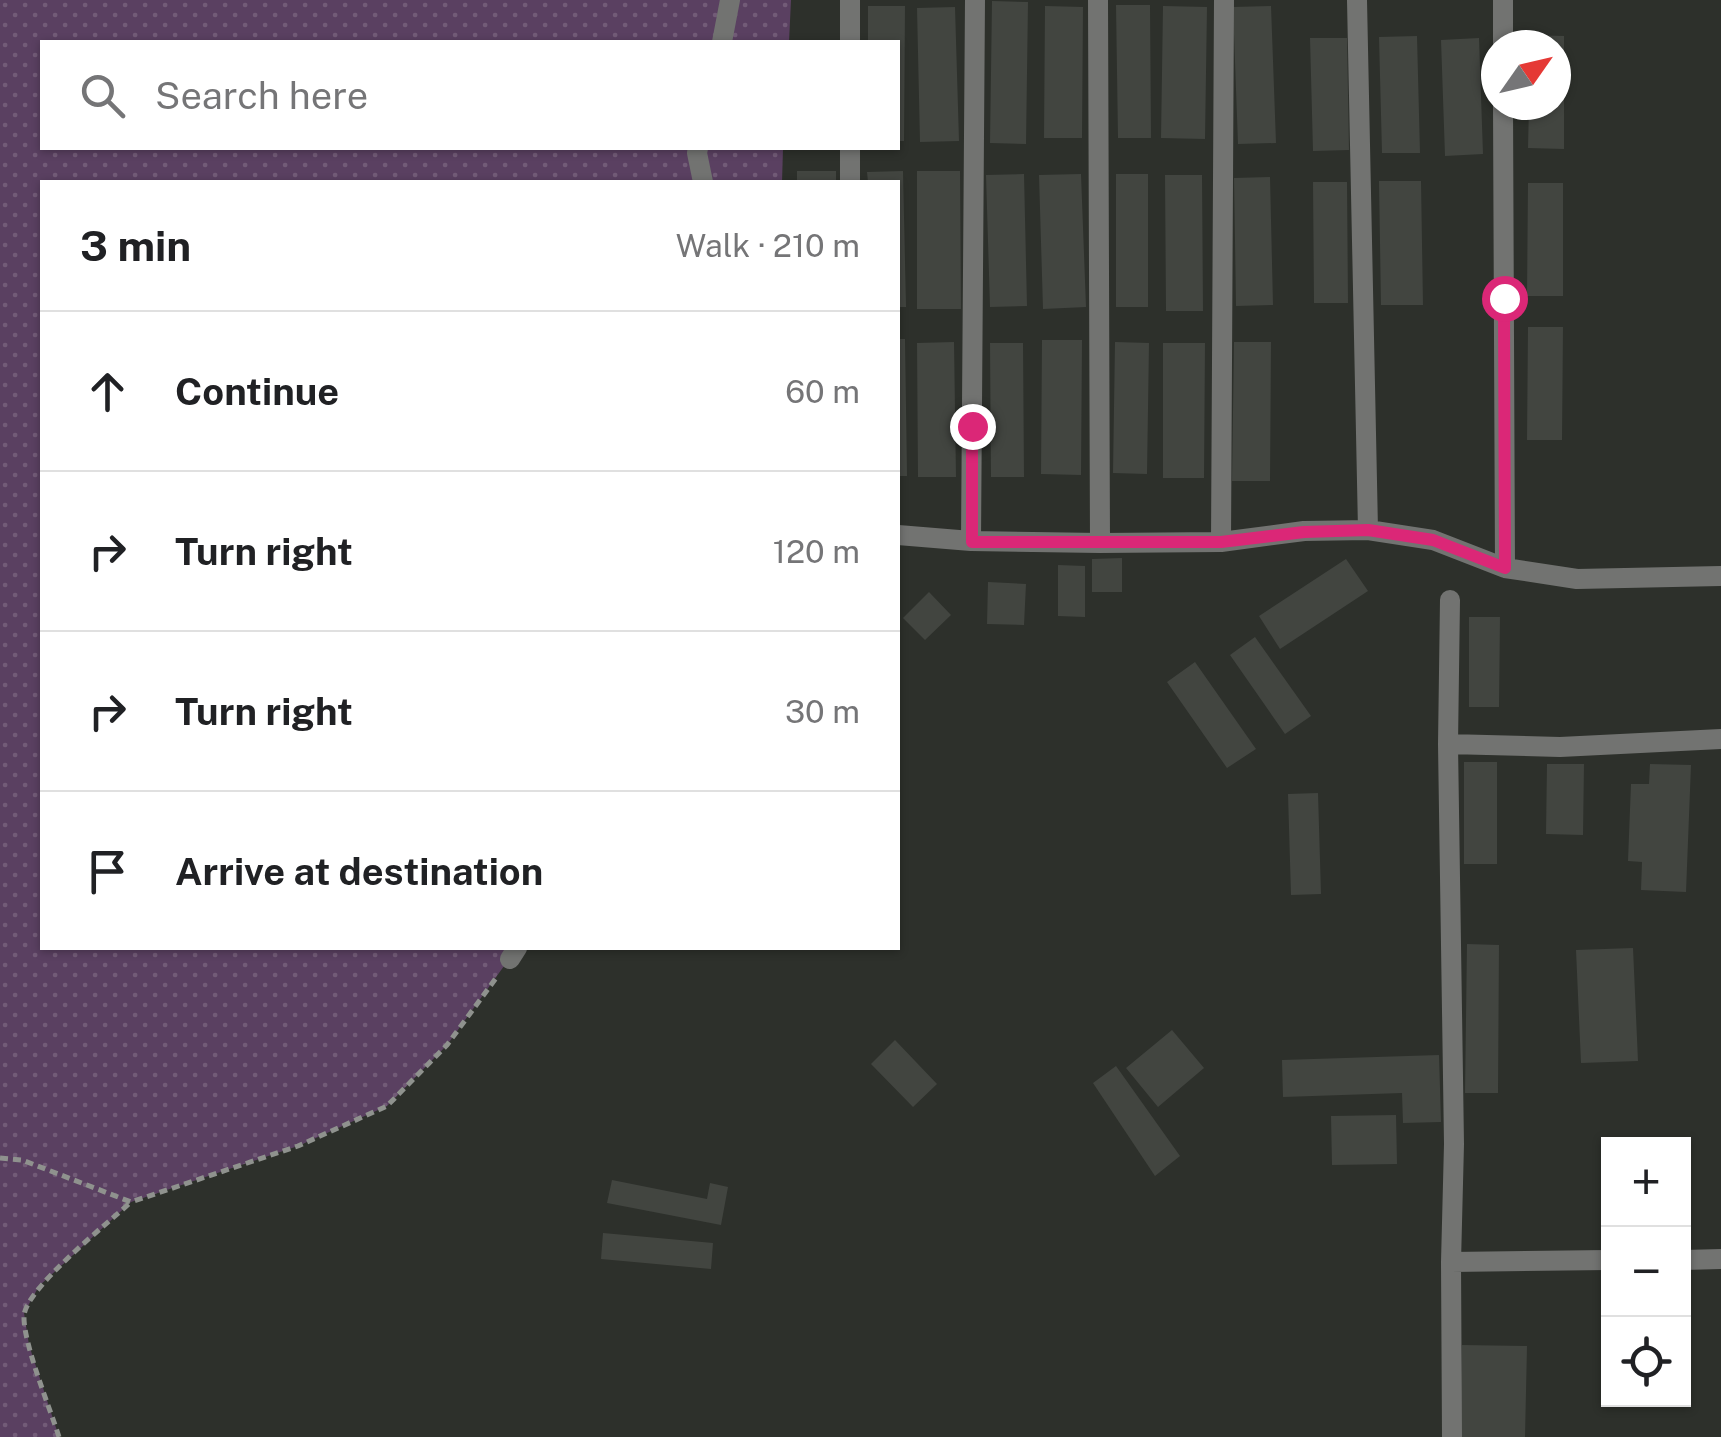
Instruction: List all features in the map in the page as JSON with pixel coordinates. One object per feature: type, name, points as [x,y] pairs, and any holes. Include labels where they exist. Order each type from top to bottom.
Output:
[{"type":"street","points":[[722,40],[730,0]]},
{"type":"street","points":[[850,0],[850,40]]},
{"type":"street","points":[[972,542],[975,0]]},
{"type":"street","points":[[1098,0],[1100,543]]},
{"type":"street","points":[[1221,542],[1224,0]]},
{"type":"street","points":[[1357,0],[1368,530]]},
{"type":"street","points":[[1503,0],[1503,30]]},
{"type":"street","points":[[1504,120],[1505,568]]},
{"type":"street","points":[[697,150],[703,180]]},
{"type":"street","points":[[850,150],[850,180]]},
{"type":"street","points":[[900,535],[972,542],[1221,542],[1304,532],[1368,530],[1433,540],[1505,568],[1577,579],[1721,576]]},
{"type":"street","points":[[1450,600],[1452,1437]]},
{"type":"street","points":[[1448,744],[1560,747],[1721,739]]},
{"type":"street","points":[[1691,1260],[1721,1259]]},
{"type":"street","points":[[1451,1262],[1601,1260]]},
{"type":"path","points":[[59,1437],[29,1344],[24,1313],[39,1286],[131,1202],[298,1146],[387,1106],[446,1045],[513,953]]},
{"type":"path","points":[[0,1158],[22,1160],[131,1202]]},
{"type":"shaded area","points":[[0,0],[791,0],[789,40],[40,40],[40,150],[783,150],[782,180],[40,180],[40,950],[516,950],[447,1045],[387,1106],[298,1146],[131,1202],[39,1286],[24,1313],[29,1345],[59,1437],[0,1437]]},
{"type":"building","points":[[992,1],[1028,2],[1026,144],[990,143]]},
{"type":"building","points":[[1116,5],[1150,5],[1151,138],[1118,138]]},
{"type":"building","points":[[868,6],[905,6],[904,141],[900,141],[900,40],[868,40]]},
{"type":"building","points":[[1045,6],[1083,7],[1082,138],[1044,138]]},
{"type":"building","points":[[1163,6],[1207,7],[1205,139],[1161,138]]},
{"type":"building","points":[[1271,6],[1276,143],[1238,144],[1233,7]]},
{"type":"building","points":[[955,7],[959,141],[920,142],[917,8]]},
{"type":"building","points":[[1417,36],[1420,153],[1382,153],[1379,37]]},
{"type":"building","points":[[1310,38],[1347,38],[1349,150],[1313,151]]},
{"type":"building","points":[[1479,38],[1483,154],[1445,156],[1441,40]]},
{"type":"building","points":[[1529,120],[1564,120],[1564,149],[1528,148]]},
{"type":"building","points":[[797,171],[836,171],[836,180],[797,180]]},
{"type":"building","points":[[903,171],[906,307],[900,307],[900,180],[868,180],[867,172]]},
{"type":"building","points":[[917,171],[960,171],[961,309],[917,309]]},
{"type":"building","points":[[1024,174],[1027,306],[990,307],[986,175]]},
{"type":"building","points":[[1081,174],[1086,307],[1043,309],[1039,175]]},
{"type":"building","points":[[1116,174],[1148,174],[1148,307],[1116,307]]},
{"type":"building","points":[[1165,175],[1202,175],[1203,311],[1166,311]]},
{"type":"building","points":[[1270,177],[1273,305],[1236,306],[1234,178]]},
{"type":"building","points":[[1379,181],[1421,181],[1423,305],[1381,305]]},
{"type":"building","points":[[1313,182],[1347,182],[1348,303],[1314,303]]},
{"type":"building","points":[[1528,183],[1563,183],[1563,296],[1527,296]]},
{"type":"building","points":[[1528,327],[1563,327],[1562,440],[1527,440]]},
{"type":"building","points":[[900,339],[905,339],[907,476],[900,476]]},
{"type":"building","points":[[1042,340],[1082,340],[1081,475],[1041,474]]},
{"type":"building","points":[[954,342],[956,477],[918,477],[917,343]]},
{"type":"building","points":[[1115,342],[1149,343],[1147,474],[1113,473]]},
{"type":"building","points":[[1234,342],[1271,342],[1270,481],[1232,481]]},
{"type":"building","points":[[990,343],[1023,343],[1024,477],[991,477]]},
{"type":"building","points":[[1163,343],[1205,343],[1204,478],[1163,478]]},
{"type":"building","points":[[1122,558],[1122,592],[1092,592],[1092,559]]},
{"type":"building","points":[[1346,559],[1368,591],[1280,649],[1259,616]]},
{"type":"building","points":[[1058,565],[1085,566],[1085,617],[1058,616]]},
{"type":"building","points":[[988,582],[1026,584],[1024,625],[987,624]]},
{"type":"building","points":[[929,592],[951,615],[925,640],[903,618]]},
{"type":"building","points":[[1469,617],[1500,617],[1499,707],[1469,707]]},
{"type":"building","points":[[1255,637],[1311,716],[1285,734],[1230,655]]},
{"type":"building","points":[[1195,662],[1256,749],[1227,768],[1167,682]]},
{"type":"building","points":[[1464,762],[1497,762],[1497,864],[1464,864]]},
{"type":"building","points":[[1547,764],[1584,764],[1583,835],[1546,834]]},
{"type":"building","points":[[1650,764],[1691,765],[1686,892],[1641,890],[1642,862],[1628,861],[1631,784],[1649,784]]},
{"type":"building","points":[[1318,793],[1321,894],[1291,895],[1288,794]]},
{"type":"building","points":[[1467,944],[1499,945],[1498,1093],[1465,1093]]},
{"type":"building","points":[[1633,948],[1638,1061],[1581,1063],[1576,950]]},
{"type":"building","points":[[1172,1030],[1204,1068],[1158,1107],[1126,1068]]},
{"type":"building","points":[[895,1040],[937,1084],[913,1107],[871,1064]]},
{"type":"building","points":[[1439,1055],[1441,1122],[1403,1123],[1402,1093],[1283,1097],[1282,1060]]},
{"type":"building","points":[[1116,1066],[1180,1156],[1155,1176],[1093,1083]]},
{"type":"building","points":[[1396,1115],[1397,1164],[1332,1165],[1331,1116]]},
{"type":"building","points":[[612,1180],[707,1199],[710,1183],[728,1187],[721,1225],[607,1203]]},
{"type":"building","points":[[603,1233],[713,1243],[711,1269],[601,1259]]},
{"type":"building","points":[[1462,1345],[1527,1346],[1525,1437],[1460,1437]]},
{"type":"route","points":[[972,426],[972,542],[1221,542],[1304,532],[1368,530],[1433,540],[1505,568],[1504,298]]}]
